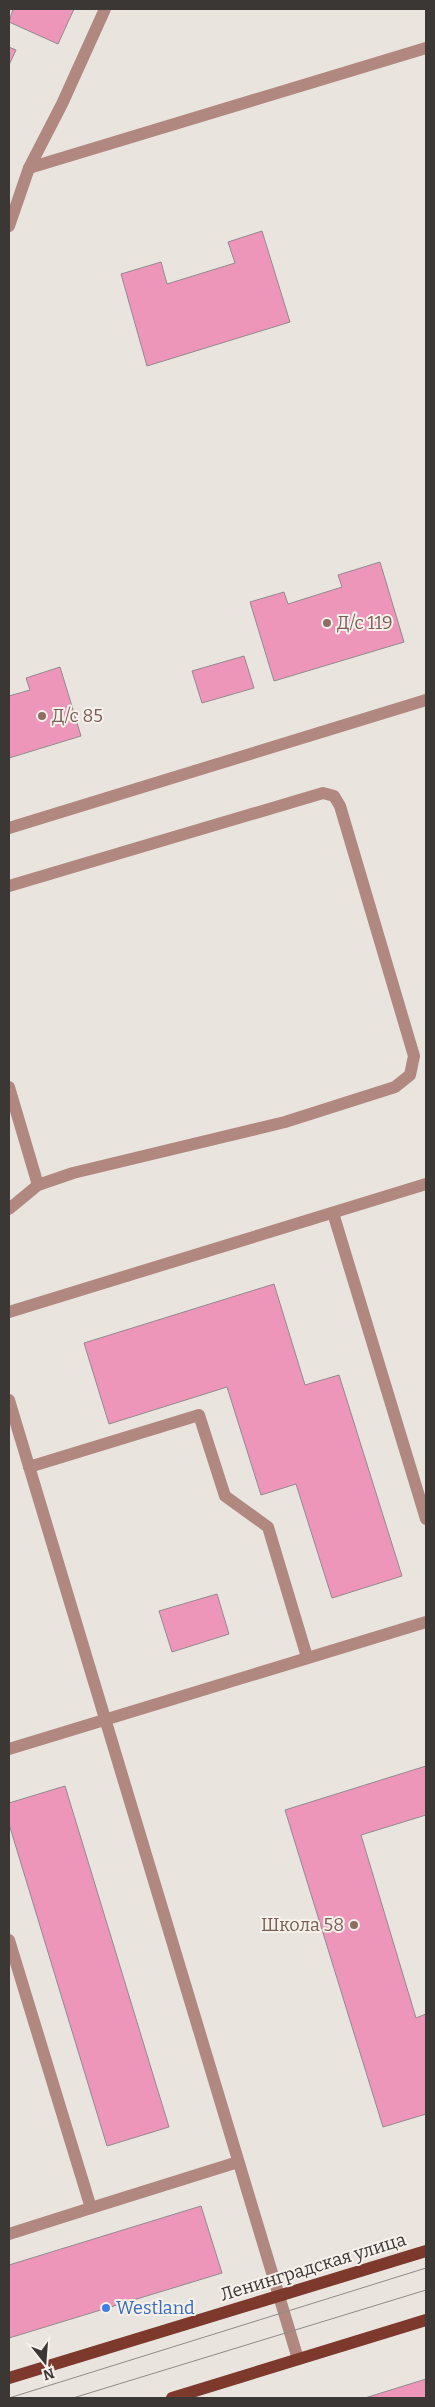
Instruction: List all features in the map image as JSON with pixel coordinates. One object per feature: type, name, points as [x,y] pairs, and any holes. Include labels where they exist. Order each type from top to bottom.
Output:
[{"type":"main road","name":"Ленинградская улица","points":[[9,2378],[426,2251]]},
{"type":"main road","points":[[172,2398],[426,2320]]},
{"type":"lane","points":[[9,226],[29,168],[62,104],[105,9]]},
{"type":"lane","points":[[29,168],[426,48]]},
{"type":"lane","points":[[9,828],[426,700]]},
{"type":"lane","points":[[9,886],[323,794],[334,796],[340,806],[414,1056],[410,1075],[395,1087],[285,1122],[73,1173],[38,1185],[9,1209]]},
{"type":"lane","points":[[9,1087],[38,1185]]},
{"type":"lane","points":[[9,1312],[426,1184]]},
{"type":"lane","points":[[332,1213],[426,1520]]},
{"type":"lane","points":[[9,1400],[298,2359]]},
{"type":"lane","points":[[29,1467],[199,1415],[225,1496],[268,1527],[307,1658]]},
{"type":"lane","points":[[9,1749],[426,1622]]},
{"type":"lane","points":[[9,1940],[91,2208]]},
{"type":"lane","points":[[9,2234],[238,2162]]},
{"type":"building","points":[[13,9],[74,9],[58,44],[9,22]]},
{"type":"building","points":[[9,47],[16,50],[9,65]]},
{"type":"building","points":[[262,231],[290,322],[147,366],[121,274],[161,262],[167,284],[235,263],[228,242]]},
{"type":"building","name":"Д/с 119","points":[[380,562],[404,642],[274,681],[250,602],[284,592],[288,604],[342,587],[338,575]]},
{"type":"building","points":[[244,656],[254,688],[202,703],[192,671]]},
{"type":"building","name":"Д/с 85","points":[[60,667],[81,736],[9,758],[9,696],[30,690],[26,678]]},
{"type":"building","points":[[274,1284],[305,1385],[339,1375],[402,1576],[332,1598],[296,1484],[261,1495],[227,1387],[109,1424],[84,1343]]},
{"type":"building","points":[[217,1594],[229,1634],[172,1652],[159,1611]]},
{"type":"building","name":"Школа 58","points":[[426,1766],[426,1815],[361,1835],[416,2018],[426,2014],[426,2114],[383,2127],[285,1810]]},
{"type":"building","points":[[65,1786],[169,2127],[107,2146],[9,1824],[9,1803]]},
{"type":"building","points":[[201,2206],[222,2273],[9,2338],[9,2265]]},
{"type":"building","points":[[426,2379],[426,2398],[365,2398]]},
{"type":"tram line","points":[[9,2398],[426,2268]]},
{"type":"tram line","points":[[73,2398],[426,2290]]},
{"type":"place","name":"Д/с 119","points":[[327,623]]},
{"type":"place","name":"Д/с 85","points":[[42,716]]},
{"type":"place","name":"Школа 58","points":[[354,1925]]},
{"type":"place","name":"Westland","points":[[106,2308]]}]
